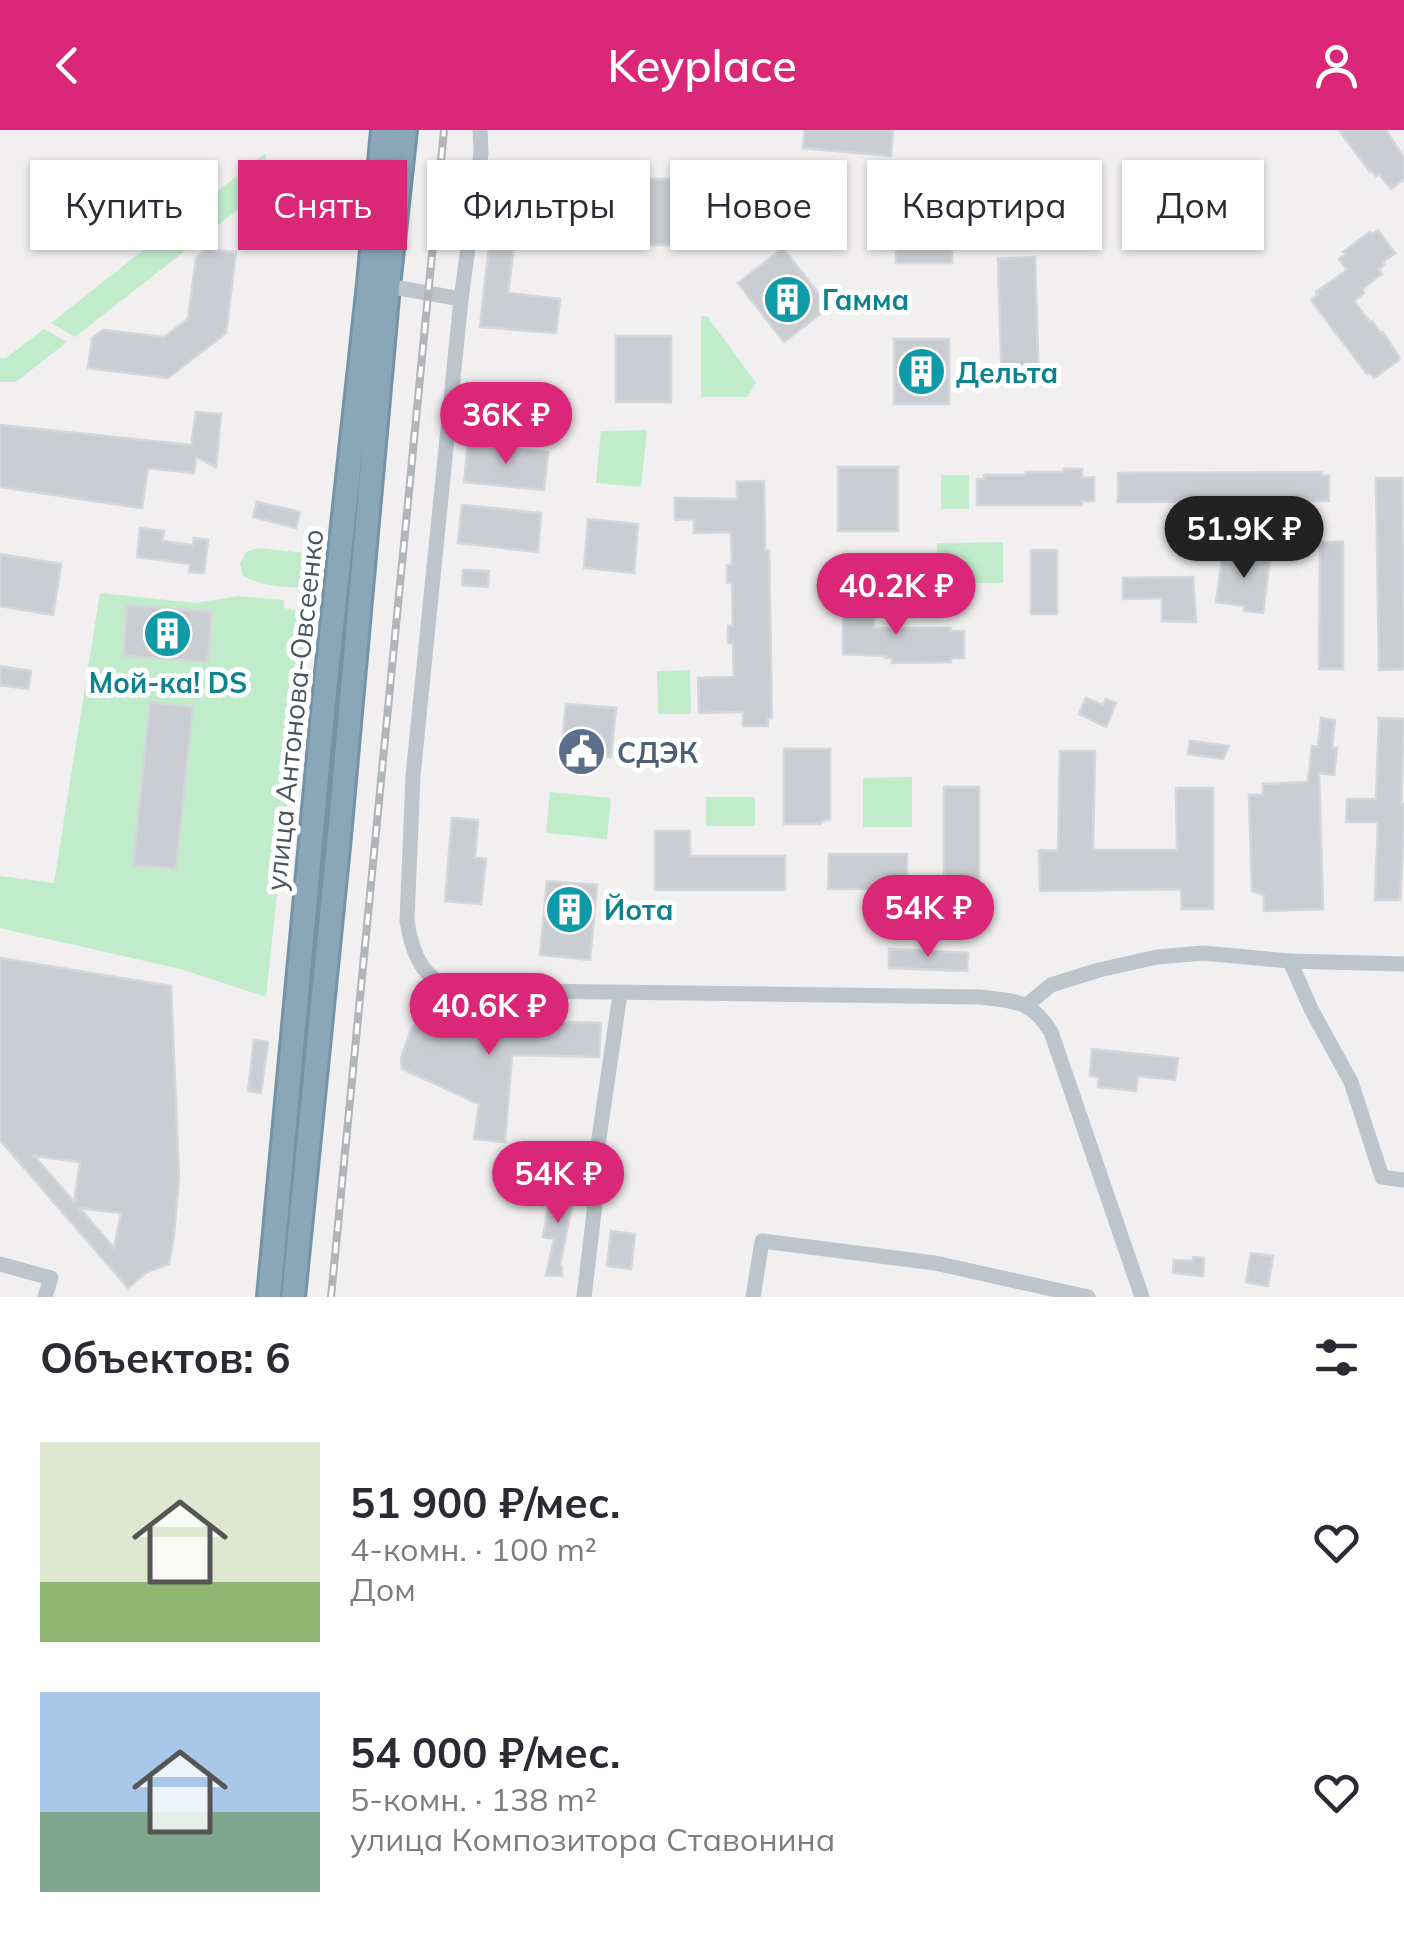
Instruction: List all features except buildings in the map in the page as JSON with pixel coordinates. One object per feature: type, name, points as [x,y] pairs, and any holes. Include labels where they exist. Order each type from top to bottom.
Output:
[{"type":"highway","name":"улица Антонова-Овсеенко","points":[[293,1297],[339,836],[378,285],[382,130]]},
{"type":"highway","name":"улица Антонова-Овсеенко","points":[[269,1297],[322,720],[378,285],[405,130]]},
{"type":"street","points":[[480,130],[481,154],[461,299],[414,776],[407,921],[410,943],[426,974],[446,988],[458,990],[980,998],[1019,1002],[1042,1019],[1051,1032],[1142,1297]]},
{"type":"street","points":[[378,285],[461,299]]},
{"type":"street","points":[[1019,1002],[1098,970],[1157,957],[1203,953],[1404,964]]},
{"type":"street","points":[[1290,960],[1311,1009],[1352,1082],[1382,1177],[1404,1180]]},
{"type":"street","points":[[584,1297],[598,1145],[620,994]]},
{"type":"street","points":[[752,1297],[762,1240],[935,1264],[1088,1297]]},
{"type":"street","points":[[0,1264],[51,1278],[45,1297]]},
{"type":"green space","points":[[238,175],[238,209],[218,225],[218,191]]},
{"type":"green space","points":[[143,250],[186,250],[75,337],[51,323]]},
{"type":"green space","points":[[701,316],[707,316],[756,383],[747,397],[701,397]]},
{"type":"green space","points":[[44,329],[67,342],[16,382],[0,382],[0,358],[6,358]]},
{"type":"green space","points":[[647,430],[641,487],[596,483],[601,431]]},
{"type":"green space","points":[[941,475],[969,475],[969,509],[941,509]]},
{"type":"green space","points":[[1003,542],[1003,583],[937,583],[937,543]]},
{"type":"green space","points":[[258,548],[314,554],[326,560],[330,573],[323,584],[304,587],[252,580],[243,576],[240,563],[246,552]]},
{"type":"green space","points":[[100,593],[195,603],[238,596],[284,600],[284,608],[307,613],[266,997],[180,969],[0,928],[0,876],[54,883]]},
{"type":"green space","points":[[690,670],[691,714],[658,714],[657,671]]},
{"type":"green space","points":[[912,777],[912,827],[863,827],[863,778]]},
{"type":"green space","points":[[550,792],[611,798],[607,839],[546,833]]},
{"type":"green space","points":[[706,797],[755,797],[755,826],[706,826]]},
{"type":"railway","points":[[331,1297],[444,130]]},
{"type":"place","name":"Гамма","points":[[787,299]]},
{"type":"place","name":"Дельта","points":[[921,372]]},
{"type":"place","name":"Мой-ка! DS","points":[[168,634]]},
{"type":"place","name":"СДЭК","points":[[582,752]]},
{"type":"place","name":"Йота","points":[[569,909]]}]
